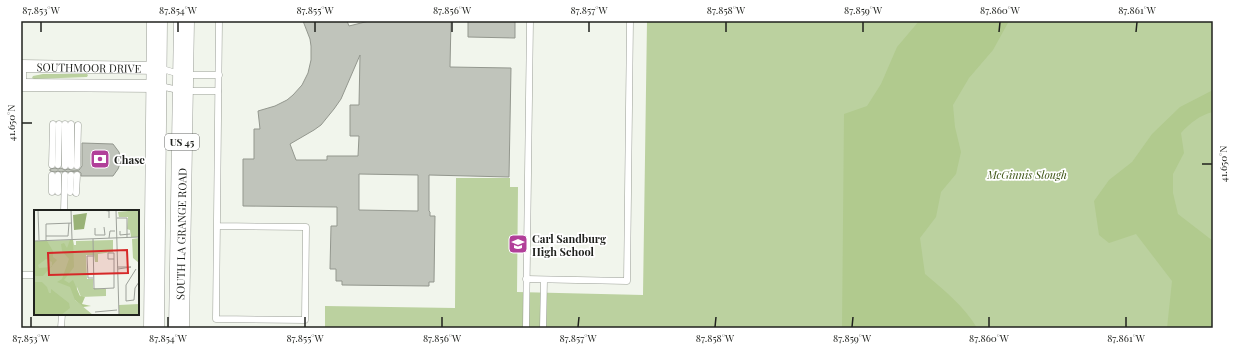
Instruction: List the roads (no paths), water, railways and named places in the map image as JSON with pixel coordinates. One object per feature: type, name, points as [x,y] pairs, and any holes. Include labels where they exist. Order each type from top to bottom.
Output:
[{"type":"highway","name":"US 45","points":[[154,328],[157,21]]},
{"type":"highway","name":"SOUTH LA GRANGE ROAD","points":[[179,328],[184,21]]},
{"type":"street","name":"SOUTHMOOR DRIVE","points":[[22,66],[156,77]]},
{"type":"street","name":"SOUTHMOOR DRIVE","points":[[22,85],[156,77]]},
{"type":"lane","points":[[217,226],[306,227],[305,320],[216,319],[219,21]]},
{"type":"lane","points":[[526,328],[530,21]]},
{"type":"lane","points":[[526,280],[627,281],[630,21]]},
{"type":"lane","points":[[22,66],[22,85]]},
{"type":"lane","points":[[156,77],[183,83],[219,75]]},
{"type":"lane","points":[[156,77],[218,91]]},
{"type":"lane","points":[[65,166],[65,124],[65,166]]},
{"type":"lane","points":[[64,175],[64,210]]},
{"type":"lane","points":[[64,175],[64,192]]},
{"type":"lane","points":[[64,175],[64,192]]},
{"type":"lane","points":[[21,275],[34,275]]},
{"type":"lane","points":[[543,328],[544,280]]},
{"type":"lane","points":[[62,315],[62,328]]},
{"type":"place","name":"Chase","points":[[100,159]]},
{"type":"place","name":"Carl Sandburg High School","points":[[518,244]]},
{"type":"park label","name":"McGinnis Slough","points":[[1027,174]]}]
